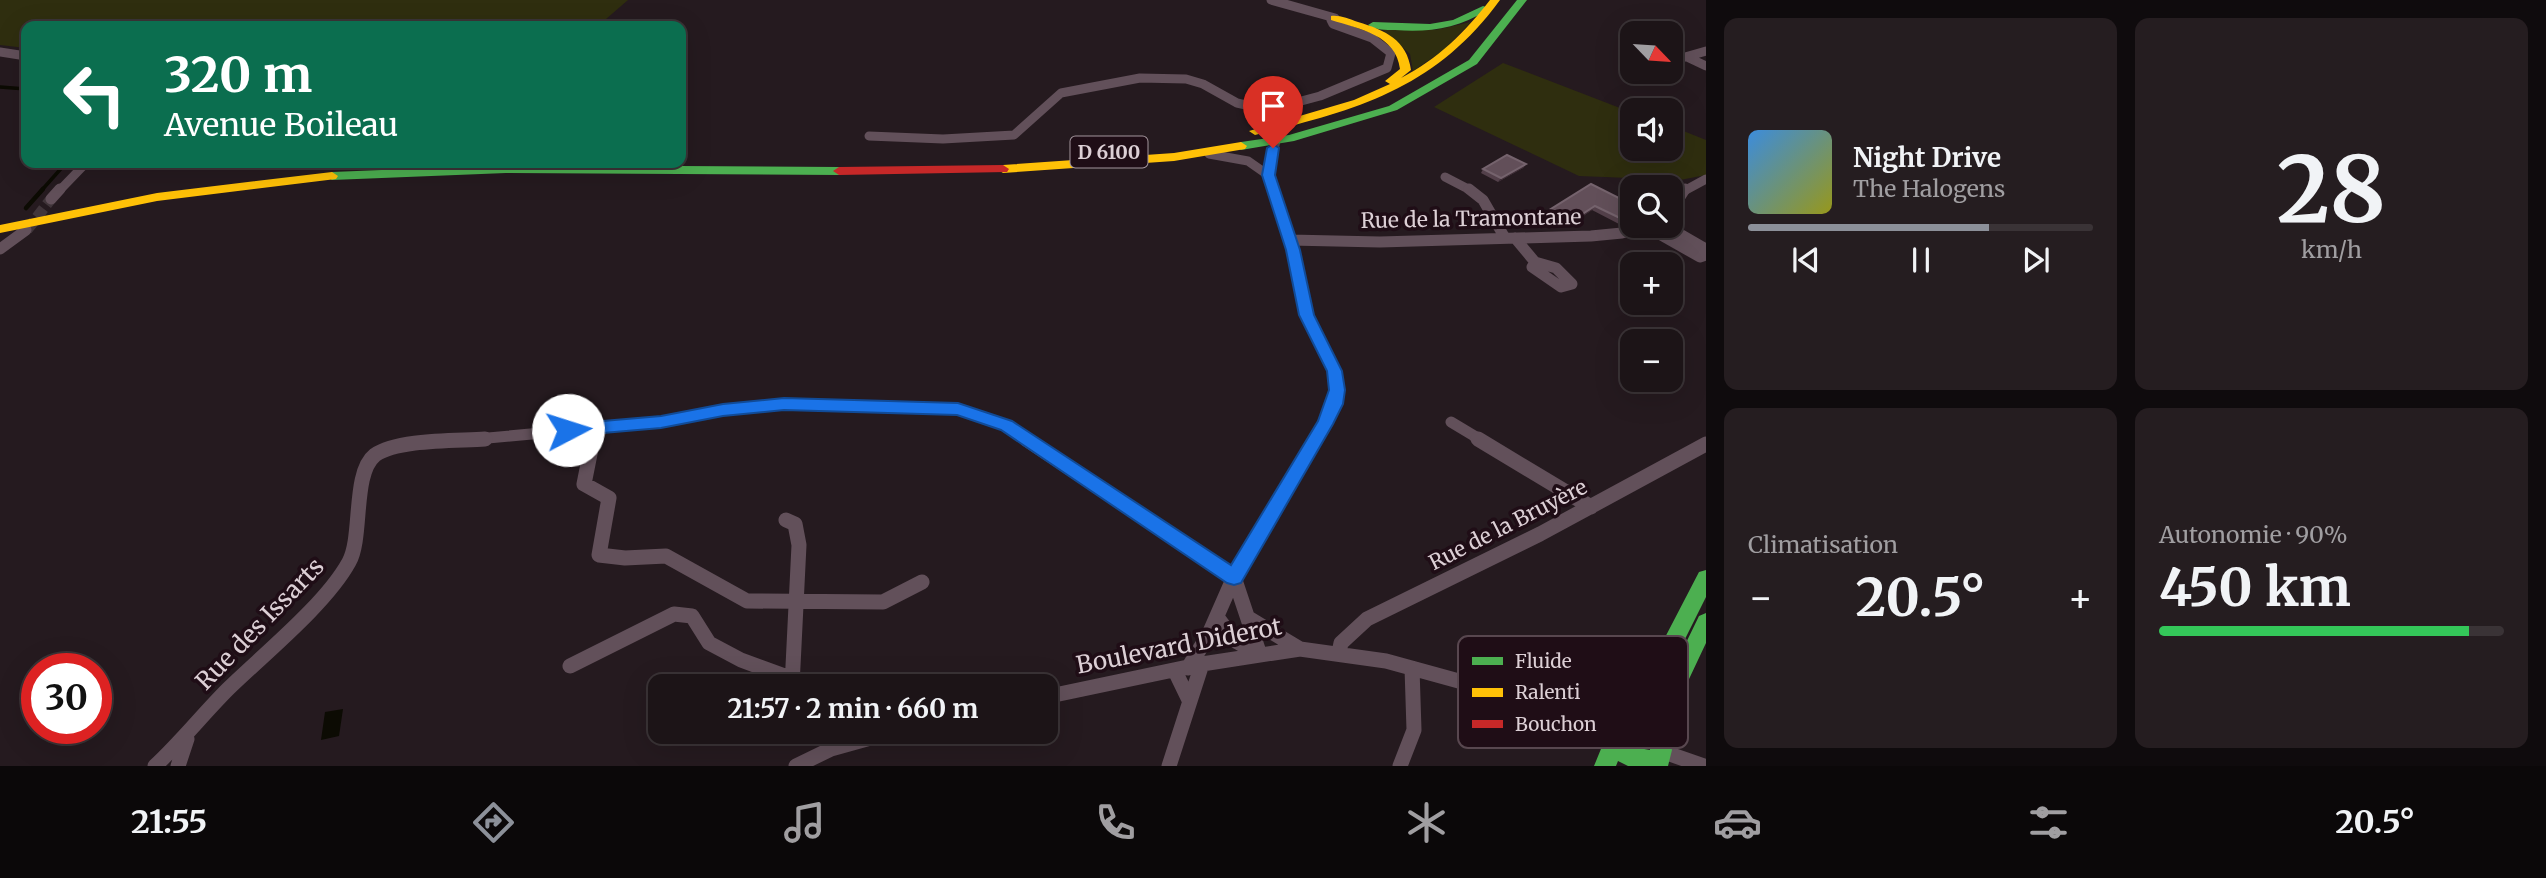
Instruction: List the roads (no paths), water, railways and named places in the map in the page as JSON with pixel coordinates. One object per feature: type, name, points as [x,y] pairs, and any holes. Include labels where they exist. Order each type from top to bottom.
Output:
[{"type":"main road","points":[[1335,18],[1402,29],[1441,27],[1469,19],[1493,0]]},
{"type":"main road","name":"D 6100","points":[[686,160],[914,161],[1086,154],[1212,139],[1305,119],[1385,92],[1433,65],[1476,27],[1493,0]]},
{"type":"main road","name":"D 6100","points":[[0,229],[160,196],[355,174],[486,169],[993,170],[1139,162],[1209,154],[1276,141],[1351,121],[1433,87],[1458,72],[1493,43],[1505,30],[1522,0]]},
{"type":"main road","points":[[1305,119],[1366,92],[1406,70],[1405,54],[1390,39],[1335,18]]},
{"type":"main road","points":[[0,220],[198,181],[256,173],[329,168]]},
{"type":"main road","points":[[1676,636],[1706,578]]},
{"type":"main road","points":[[1688,660],[1706,622]]},
{"type":"main road","points":[[1605,766],[1612,748]]},
{"type":"main road","points":[[1619,748],[1640,764],[1651,764],[1660,760],[1663,748]]},
{"type":"street","points":[[869,136],[943,139],[1014,135],[1061,93],[1151,77],[1186,79],[1203,84],[1237,103],[1268,110],[1320,96],[1387,68],[1391,53],[1384,45],[1333,24],[1331,20],[1335,18],[1271,0]]},
{"type":"street","points":[[1684,58],[1706,51]]},
{"type":"street","points":[[0,52],[21,55]]},
{"type":"street","points":[[1687,57],[1706,66]]},
{"type":"street","points":[[1189,700],[1188,668],[1217,617],[1234,577],[1325,424],[1337,390],[1334,371],[1307,315],[1290,240],[1268,175],[1276,141]]},
{"type":"street","points":[[1209,154],[1250,161],[1268,175]]},
{"type":"street","points":[[51,199],[81,168]]},
{"type":"street","points":[[1445,177],[1477,194],[1486,204],[1496,229],[1510,238],[1535,262]]},
{"type":"street","points":[[1683,193],[1686,188],[1706,179]]},
{"type":"street","points":[[0,249],[26,230]]},
{"type":"street","name":"Rue de la Tramontane","points":[[1290,240],[1510,238],[1620,233]]},
{"type":"street","points":[[1683,236],[1706,249]]},
{"type":"street","points":[[1669,238],[1700,257],[1706,255]]},
{"type":"street","points":[[922,582],[883,602],[747,601],[666,556],[625,558],[599,555],[609,498],[584,484],[595,428],[661,422],[723,410],[784,404],[958,409],[1007,426],[1234,577],[1238,599],[1257,635],[1260,655]]},
{"type":"street","points":[[1451,422],[1591,507]]},
{"type":"street","name":"Rue des Issarts","points":[[155,766],[188,736],[219,698],[330,591],[351,560],[365,471],[374,456],[395,447],[595,428]]},
{"type":"street","name":"Rue de la Bruyère","points":[[1339,653],[1341,643],[1367,619],[1591,507],[1706,444]]},
{"type":"street","points":[[786,520],[794,524],[799,545],[793,674]]},
{"type":"street","points":[[570,666],[674,614],[692,616],[709,643],[773,674]]},
{"type":"street","points":[[1217,617],[1223,629],[1238,646],[1260,655]]},
{"type":"street","points":[[1250,619],[1300,649]]},
{"type":"street","name":"Boulevard Diderot","points":[[1058,694],[1300,649],[1339,653],[1412,667],[1458,680]]},
{"type":"street","points":[[1400,766],[1413,743],[1415,730],[1412,667]]},
{"type":"street","points":[[1169,766],[1189,700],[1198,683],[1188,668]]},
{"type":"street","points":[[178,766],[188,736]]},
{"type":"street","points":[[828,744],[831,749]]},
{"type":"street","points":[[796,766],[831,749],[849,744]]},
{"type":"street","points":[[1664,752],[1704,766]]},
{"type":"waterway","points":[[0,87],[21,89]]},
{"type":"waterway","points":[[41,191],[62,168]]},
{"type":"waterway","points":[[26,208],[43,189]]},
{"type":"tunnel","points":[[27,230],[51,199]]}]
